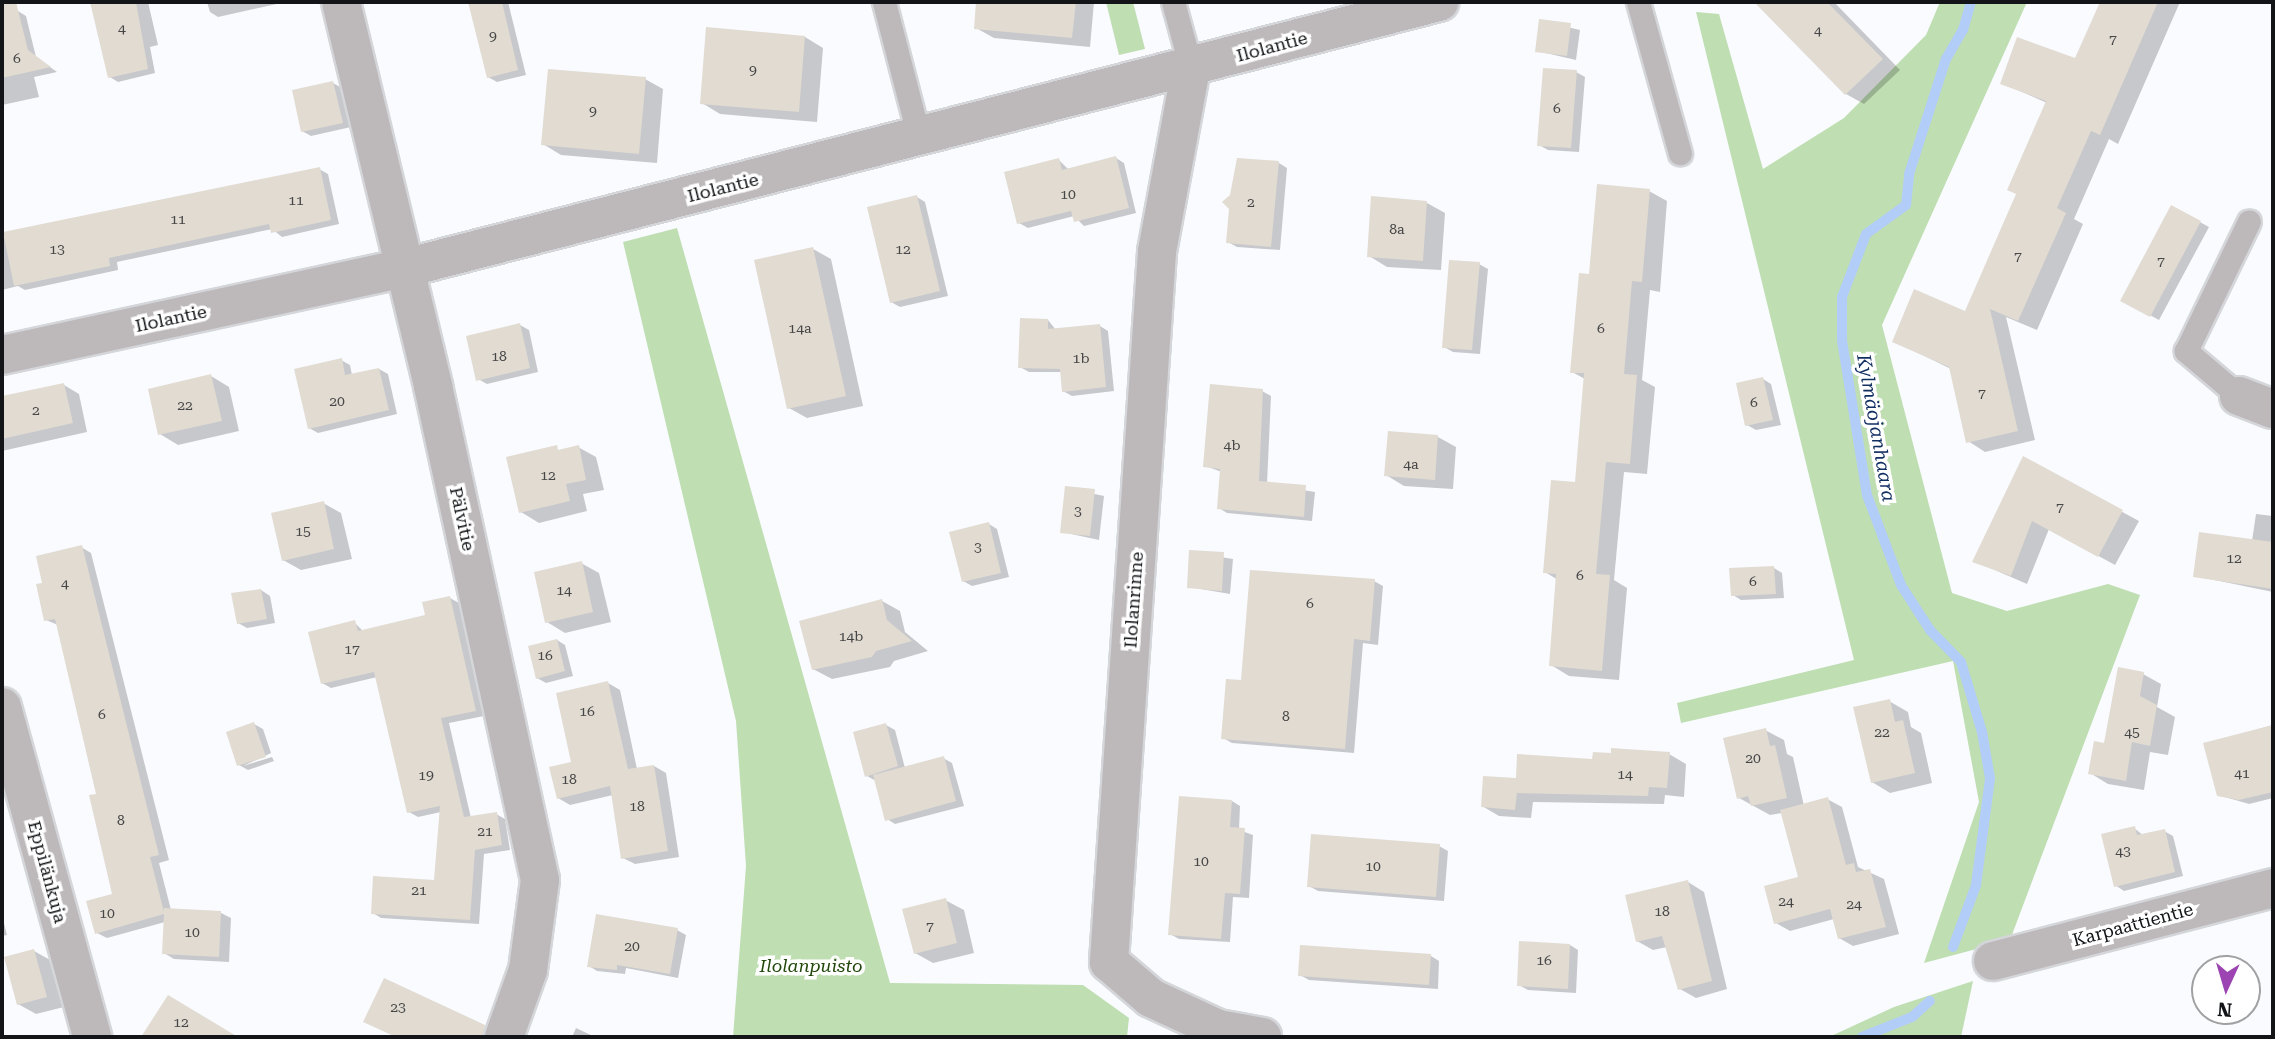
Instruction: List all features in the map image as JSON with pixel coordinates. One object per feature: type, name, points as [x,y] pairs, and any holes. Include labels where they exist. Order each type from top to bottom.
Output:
[{"type":"street","name":"Pälvitie","points":[[341,2],[405,268],[540,880],[528,970],[504,1037]]},
{"type":"street","name":"Ilolantie","points":[[2,355],[405,268],[1191,68],[1439,2]]},
{"type":"street","name":"Ilolanrinne","points":[[1191,68],[1157,252],[1110,962],[1151,998],[1218,1029],[1262,1037]]},
{"type":"street","name":"Eppilänkuja","points":[[2,707],[92,1037]]},
{"type":"street","name":"Karpaattientie","points":[[1993,961],[2273,888]]},
{"type":"lane","points":[[884,2],[919,137]]},
{"type":"lane","points":[[1173,2],[1191,68]]},
{"type":"lane","points":[[1638,2],[1679,153]]},
{"type":"lane","points":[[2249,221],[2186,351],[2256,402]]},
{"type":"green space","points":[[1106,2],[1133,2],[1145,49],[1119,55]]},
{"type":"green space","points":[[1940,2],[2027,2],[1882,325],[1952,593],[2007,611],[2108,584],[2140,595],[2010,940],[1924,963],[1979,802],[1953,661],[1681,723],[1677,703],[1854,660],[1696,12],[1719,14],[1763,169],[1844,118],[1926,35]]},
{"type":"green space","name":"Ilolanpuisto","points":[[677,228],[890,983],[1083,985],[1129,1018],[1127,1037],[733,1037],[746,866],[736,721],[623,242]]},
{"type":"green space","points":[[1973,981],[1961,1037],[1829,1037],[1894,1007]]},
{"type":"building","points":[[2,2],[16,2],[28,50],[51,67],[2,78]]},
{"type":"building","points":[[90,2],[136,2],[148,69],[108,78]]},
{"type":"building","points":[[468,2],[502,2],[518,70],[487,78]]},
{"type":"building","points":[[976,2],[1076,2],[1072,38],[974,29]]},
{"type":"building","points":[[1754,2],[1827,2],[1883,59],[1845,95]]},
{"type":"building","points":[[2100,2],[2158,2],[2100,135],[2091,131],[2057,208],[2066,213],[2018,321],[1990,309],[2018,431],[1966,443],[1949,367],[1892,342],[1914,289],[1965,311],[2016,194],[2007,190],[2046,101],[2000,84],[2017,37],[2075,58]]},
{"type":"building","points":[[1539,19],[1571,23],[1567,56],[1535,52]]},
{"type":"building","points":[[706,27],[805,36],[799,112],[700,104]]},
{"type":"building","points":[[1543,68],[1577,70],[1571,148],[1537,146]]},
{"type":"building","points":[[548,69],[646,77],[639,154],[541,145]]},
{"type":"building","points":[[333,81],[343,123],[301,132],[292,90]]},
{"type":"building","points":[[1116,156],[1129,208],[1074,222],[1071,211],[1017,224],[1004,172],[1059,158],[1062,170]]},
{"type":"building","points":[[1237,158],[1279,161],[1271,247],[1226,243],[1229,209],[1222,202],[1230,195]]},
{"type":"building","points":[[320,167],[331,220],[271,233],[269,224],[109,258],[110,266],[14,286],[3,232]]},
{"type":"building","points":[[1597,184],[1650,189],[1642,282],[1632,281],[1624,374],[1637,375],[1630,464],[1606,462],[1596,574],[1610,575],[1602,671],[1549,666],[1556,574],[1543,573],[1551,480],[1575,482],[1584,373],[1570,373],[1579,273],[1589,274]]},
{"type":"building","points":[[917,195],[940,291],[890,303],[867,207]]},
{"type":"building","points":[[1371,196],[1427,201],[1423,261],[1367,257]]},
{"type":"building","points":[[2171,205],[2201,221],[2150,317],[2120,301]]},
{"type":"building","points":[[813,247],[846,396],[787,409],[754,260]]},
{"type":"building","points":[[1449,260],[1480,262],[1472,350],[1442,348]]},
{"type":"building","points":[[1020,318],[1048,319],[1048,329],[1100,324],[1106,387],[1062,392],[1060,369],[1018,368]]},
{"type":"building","points":[[520,323],[530,368],[476,381],[466,336]]},
{"type":"building","points":[[342,358],[345,375],[379,368],[389,410],[308,429],[294,369]]},
{"type":"building","points":[[211,374],[222,421],[158,435],[148,389]]},
{"type":"building","points":[[1763,377],[1773,420],[1745,426],[1736,383]]},
{"type":"building","points":[[64,383],[73,423],[2,439],[2,396]]},
{"type":"building","points":[[1210,384],[1263,389],[1259,481],[1306,485],[1304,517],[1217,509],[1220,469],[1203,467]]},
{"type":"building","points":[[1388,431],[1438,435],[1435,480],[1384,476]]},
{"type":"building","points":[[557,445],[558,450],[579,445],[586,480],[566,484],[570,501],[519,513],[506,457]]},
{"type":"building","points":[[2023,456],[2123,510],[2098,557],[2032,521],[2011,576],[1972,562]]},
{"type":"building","points":[[1065,486],[1095,489],[1090,536],[1060,533]]},
{"type":"building","points":[[324,501],[334,549],[282,561],[271,513]]},
{"type":"building","points":[[989,522],[1001,573],[962,582],[949,532]]},
{"type":"building","points":[[2199,532],[2273,542],[2273,589],[2193,577]]},
{"type":"building","points":[[82,545],[159,855],[150,857],[164,912],[164,908],[221,911],[219,957],[162,954],[164,914],[95,934],[86,901],[112,894],[89,795],[96,794],[55,619],[44,621],[36,584],[42,583],[36,556]]},
{"type":"building","points":[[1189,550],[1224,552],[1222,591],[1187,588]]},
{"type":"building","points":[[582,561],[593,612],[545,623],[534,572]]},
{"type":"building","points":[[1774,566],[1776,594],[1731,596],[1729,568]]},
{"type":"building","points":[[1250,570],[1375,579],[1370,641],[1354,639],[1345,749],[1221,739],[1226,679],[1241,680]]},
{"type":"building","points":[[261,589],[267,619],[237,624],[231,593]]},
{"type":"building","points":[[450,596],[476,711],[441,718],[464,817],[497,812],[502,845],[475,850],[470,920],[371,914],[373,876],[434,880],[440,806],[407,813],[374,672],[321,684],[308,632],[355,620],[358,631],[425,615],[422,602]]},
{"type":"building","points":[[882,599],[887,620],[912,641],[876,651],[872,657],[812,670],[799,621]]},
{"type":"building","points":[[557,639],[565,671],[536,679],[528,646]]},
{"type":"building","points":[[2118,667],[2144,672],[2140,696],[2157,705],[2150,746],[2132,742],[2126,781],[2088,774],[2094,741],[2104,743]]},
{"type":"building","points":[[608,681],[628,769],[654,765],[668,851],[621,859],[610,786],[557,799],[549,767],[571,762],[556,693]]},
{"type":"building","points":[[1890,699],[1895,722],[1903,720],[1915,773],[1871,783],[1853,707]]},
{"type":"building","points":[[254,722],[266,757],[237,766],[226,732]]},
{"type":"building","points":[[886,723],[898,766],[865,777],[853,732]]},
{"type":"building","points":[[2273,725],[2273,792],[2239,800],[2217,796],[2203,743]]},
{"type":"building","points":[[1766,728],[1770,746],[1775,745],[1787,798],[1751,806],[1748,796],[1737,799],[1723,738]]},
{"type":"building","points":[[1611,748],[1670,752],[1667,788],[1649,787],[1648,796],[1517,793],[1515,810],[1481,807],[1483,776],[1516,778],[1517,754],[1592,759],[1593,752],[1611,753]]},
{"type":"building","points":[[944,756],[956,801],[885,821],[873,775]]},
{"type":"building","points":[[1179,796],[1232,800],[1230,827],[1245,828],[1240,894],[1225,893],[1221,939],[1168,935]]},
{"type":"building","points":[[1828,797],[1846,865],[1854,863],[1856,872],[1870,869],[1886,927],[1838,939],[1830,909],[1774,924],[1764,886],[1798,877],[1780,810]]},
{"type":"building","points":[[2135,826],[2137,835],[2165,829],[2175,872],[2114,887],[2101,834]]},
{"type":"building","points":[[1311,834],[1440,844],[1436,897],[1307,887]]},
{"type":"building","points":[[1688,880],[1712,981],[1678,990],[1662,936],[1636,942],[1625,895]]},
{"type":"building","points":[[946,898],[957,943],[914,954],[902,909]]},
{"type":"building","points":[[596,914],[678,928],[670,974],[617,965],[617,970],[587,967]]},
{"type":"building","points":[[1519,941],[1570,944],[1568,989],[1517,986]]},
{"type":"building","points":[[1300,945],[1431,954],[1429,985],[1298,976]]},
{"type":"building","points":[[34,949],[47,997],[17,1005],[4,957]]},
{"type":"building","points":[[384,978],[485,1025],[483,1037],[396,1037],[363,1022]]},
{"type":"building","points":[[168,995],[238,1037],[141,1037]]},
{"type":"waterway","name":"Kylmäojanhaara","points":[[1953,947],[1976,885],[1990,778],[1982,732],[1961,662],[1930,630],[1901,585],[1867,495],[1842,340],[1842,297],[1866,234],[1906,205],[1909,174],[1946,59],[1963,30],[1971,2]]},
{"type":"waterway","name":"Kylmäojanhaara","points":[[1862,1037],[1912,1017],[1930,1001]]}]
